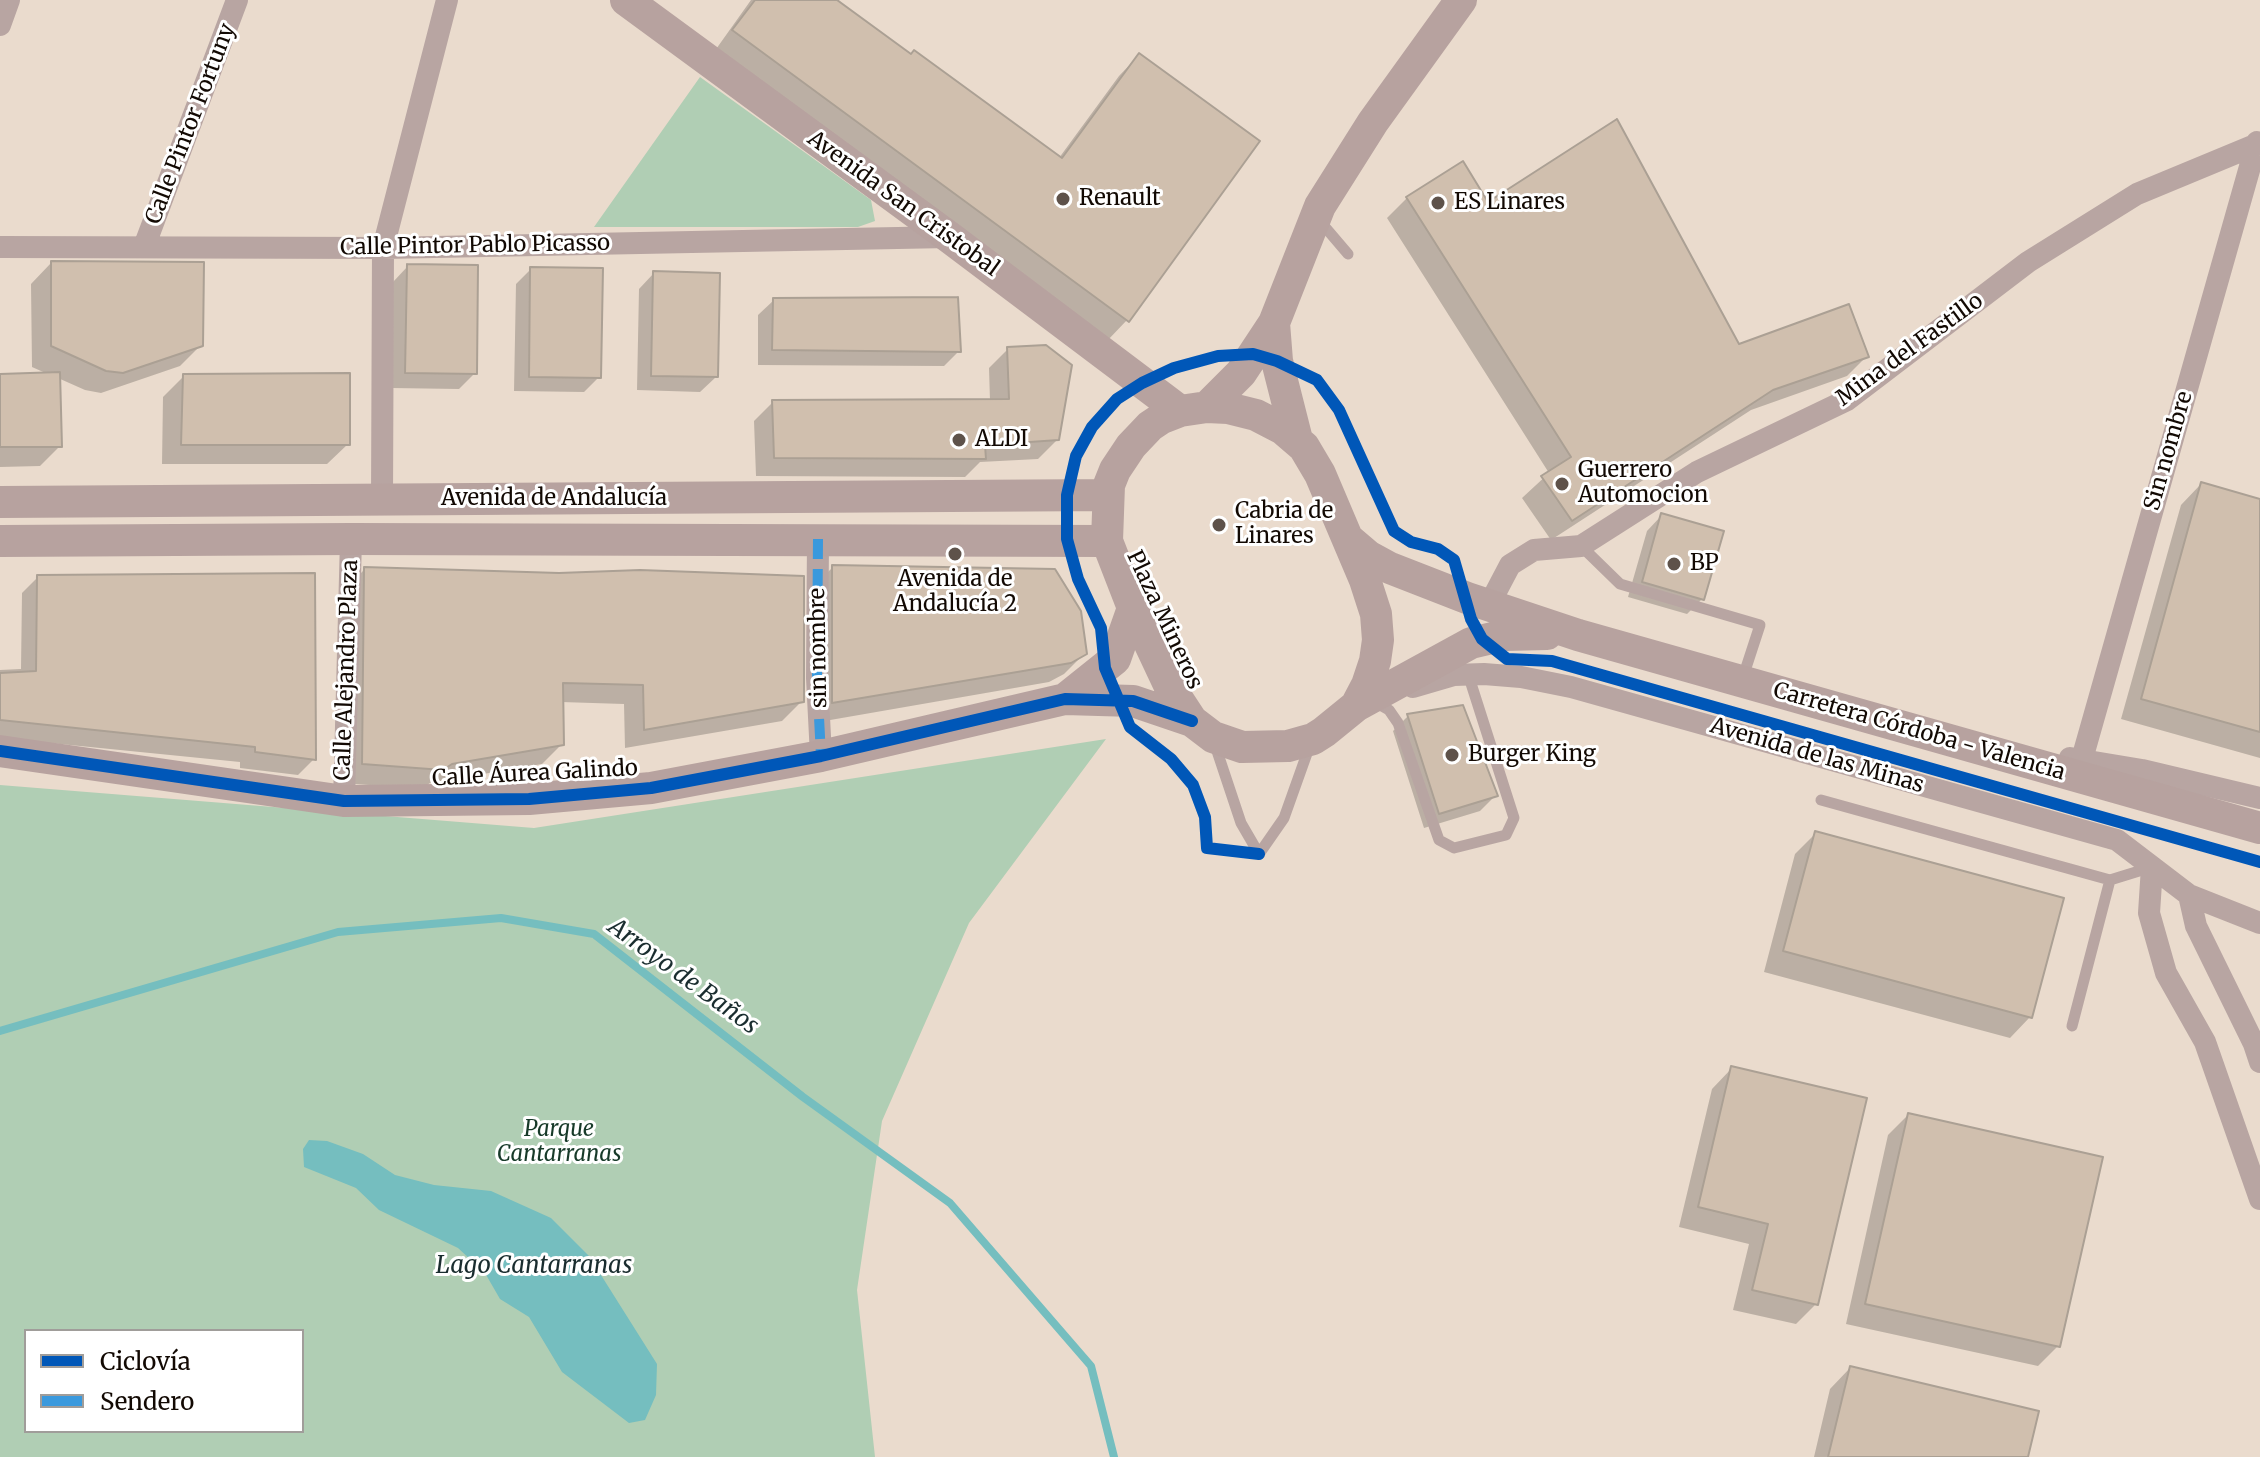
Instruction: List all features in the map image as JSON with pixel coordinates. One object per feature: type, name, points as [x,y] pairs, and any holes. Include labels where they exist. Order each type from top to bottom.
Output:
[{"type":"main road","name":"Avenida San Cristobal","points":[[626,0],[949,237],[1194,409]]},
{"type":"main road","points":[[1297,440],[1277,361],[1274,323],[1320,206],[1373,122],[1461,0]]},
{"type":"main road","name":"Plaza Mineros","points":[[1202,729],[1171,689],[1133,608],[1107,541],[1108,495],[1115,470],[1131,446],[1150,426],[1194,409],[1241,373],[1274,323]]},
{"type":"main road","points":[[1065,699],[1133,701],[1242,747],[1256,748],[1288,746],[1313,739],[1365,704],[1375,661],[1377,626],[1369,592],[1310,455],[1297,440],[1256,415],[1245,411],[1194,409]]},
{"type":"main road","name":"Avenida de Andalucía","points":[[0,502],[1108,495]]},
{"type":"main road","name":"Carretera Córdoba - Valencia","points":[[1348,539],[1368,556],[1390,568],[1578,635],[2260,828]]},
{"type":"main road","name":"Avenida de Andalucía","points":[[0,541],[1107,541]]},
{"type":"main road","points":[[1065,699],[1115,659],[1133,608]]},
{"type":"main road","name":"Carretera Córdoba - Valencia","points":[[1365,704],[1459,648],[1482,639],[1525,633],[1578,635]]},
{"type":"main road","name":"Calle Áurea Galindo","points":[[0,751],[344,801],[529,799],[651,788],[821,756],[1065,699]]},
{"type":"street","points":[[0,25],[9,0]]},
{"type":"street","name":"Calle Pintor Fortuny","points":[[144,247],[237,0]]},
{"type":"street","points":[[382,500],[383,248],[447,0]]},
{"type":"street","name":"Mina del Fastillo","points":[[1489,605],[1510,565],[1534,550],[1581,546],[1697,472],[1847,400],[2028,262],[2137,194],[2258,142]]},
{"type":"street","name":"Sin nombre","points":[[2082,759],[2258,142]]},
{"type":"street","name":"Calle Pintor Pablo Picasso","points":[[0,247],[383,248],[949,237]]},
{"type":"street","name":"Calle Alejandro Plaza","points":[[344,801],[351,539]]},
{"type":"street","name":"sin nombre","points":[[818,539],[817,678],[821,756]]},
{"type":"street","name":"Avenida de las Minas","points":[[1365,704],[1429,681],[1468,674],[1521,677],[1571,687],[2117,840],[2189,895],[2260,923]]},
{"type":"street","points":[[1991,752],[2082,759],[2260,798]]},
{"type":"street","points":[[2152,867],[2149,913],[2166,973],[2205,1042],[2260,1199]]},
{"type":"street","points":[[2189,895],[2196,926],[2260,1062]]},
{"type":"lane","points":[[1315,217],[1348,254]]},
{"type":"lane","points":[[1581,546],[1620,584],[1760,625],[1742,681]]},
{"type":"lane","points":[[1365,704],[1389,710],[1398,723],[1439,840],[1454,848],[1506,835],[1514,818],[1468,674]]},
{"type":"lane","points":[[1202,729],[1241,823],[1259,854],[1284,818],[1313,739]]},
{"type":"lane","points":[[1821,800],[2110,880],[2152,867]]},
{"type":"lane","points":[[2072,1026],[2110,880]]},
{"type":"green space","points":[[700,77],[871,200],[875,221],[858,227],[594,227]]},
{"type":"green space","name":"Parque Cantarranas","points":[[1106,739],[969,923],[882,1121],[857,1290],[875,1457],[0,1457],[0,785],[534,828]]},
{"type":"water","name":"Lago Cantarranas","points":[[309,1140],[327,1141],[363,1154],[395,1175],[434,1185],[491,1191],[551,1218],[589,1256],[657,1364],[656,1395],[645,1420],[629,1423],[562,1372],[529,1317],[500,1299],[485,1273],[458,1248],[379,1210],[356,1188],[304,1167],[303,1149]]},
{"type":"building","points":[[755,0],[837,0],[911,54],[914,50],[1062,158],[1139,53],[1260,141],[1129,322],[732,30]]},
{"type":"building","points":[[1617,119],[1739,344],[1849,304],[1869,357],[1773,390],[1572,521],[1541,476],[1571,457],[1406,197],[1463,161],[1488,202]]},
{"type":"building","points":[[51,261],[204,262],[203,346],[123,373],[106,371],[51,346]]},
{"type":"building","points":[[407,264],[478,265],[477,374],[405,373]]},
{"type":"building","points":[[530,267],[603,268],[601,378],[529,377]]},
{"type":"building","points":[[653,271],[720,273],[718,377],[651,376]]},
{"type":"building","points":[[958,297],[961,352],[772,350],[773,298]]},
{"type":"building","points":[[1046,345],[1072,365],[1059,440],[985,445],[986,459],[774,458],[772,400],[1009,399],[1007,347]]},
{"type":"building","points":[[60,372],[62,447],[0,447],[0,374]]},
{"type":"building","points":[[350,373],[350,445],[181,445],[183,374]]},
{"type":"building","points":[[2201,482],[2260,499],[2260,732],[2141,699]]},
{"type":"building","points":[[1661,513],[1724,531],[1704,600],[1642,582]]},
{"type":"building","points":[[832,565],[1055,569],[1081,611],[1087,654],[1071,663],[832,703]]},
{"type":"building","points":[[364,567],[559,573],[640,570],[804,576],[804,702],[644,730],[643,685],[563,683],[564,745],[452,764],[443,770],[362,764]]},
{"type":"building","points":[[315,573],[316,760],[255,752],[255,747],[0,720],[0,673],[36,671],[37,575]]},
{"type":"building","name":"Burger King","points":[[1463,705],[1498,796],[1439,814],[1407,714]]},
{"type":"building","points":[[1815,831],[2064,898],[2032,1018],[1783,951]]},
{"type":"building","points":[[1731,1066],[1867,1098],[1818,1305],[1752,1290],[1768,1224],[1698,1207]]},
{"type":"building","points":[[1908,1113],[2103,1157],[2060,1347],[1865,1304]]},
{"type":"building","points":[[1850,1366],[2039,1411],[2028,1457],[1828,1457]]},
{"type":"waterway","name":"Arroyo de Baños","points":[[0,1031],[338,932],[501,918],[594,934],[803,1097],[950,1203],[1091,1366],[1114,1457]]},
{"type":"marked path","points":[[818,539],[817,678],[821,756]]},
{"type":"cycle path","points":[[1259,854],[1207,848],[1205,817],[1193,785],[1171,759],[1130,727],[1105,668],[1101,628],[1078,579],[1067,539],[1067,495],[1076,456],[1092,427],[1117,399],[1174,368],[1218,356],[1253,354],[1277,361],[1317,380],[1339,410],[1394,531],[1411,542],[1438,549],[1454,560],[1471,619],[1482,639],[1507,659],[1552,661],[2260,862]]},
{"type":"cycle path","points":[[0,751],[344,801],[529,799],[651,788],[821,756],[1065,699],[1133,701],[1192,721]]},
{"type":"place","name":"Renault","points":[[1063,199]]},
{"type":"place","name":"ES Linares","points":[[1438,203]]},
{"type":"place","name":"ALDI","points":[[959,440]]},
{"type":"place","name":"Guerrero Automocion","points":[[1562,484]]},
{"type":"place","name":"Cabria de Linares","points":[[1219,525]]},
{"type":"place","name":"Avenida de Andalucía 2","points":[[955,554]]},
{"type":"place","name":"BP","points":[[1674,564]]},
{"type":"place","name":"Burger King","points":[[1452,755]]}]
